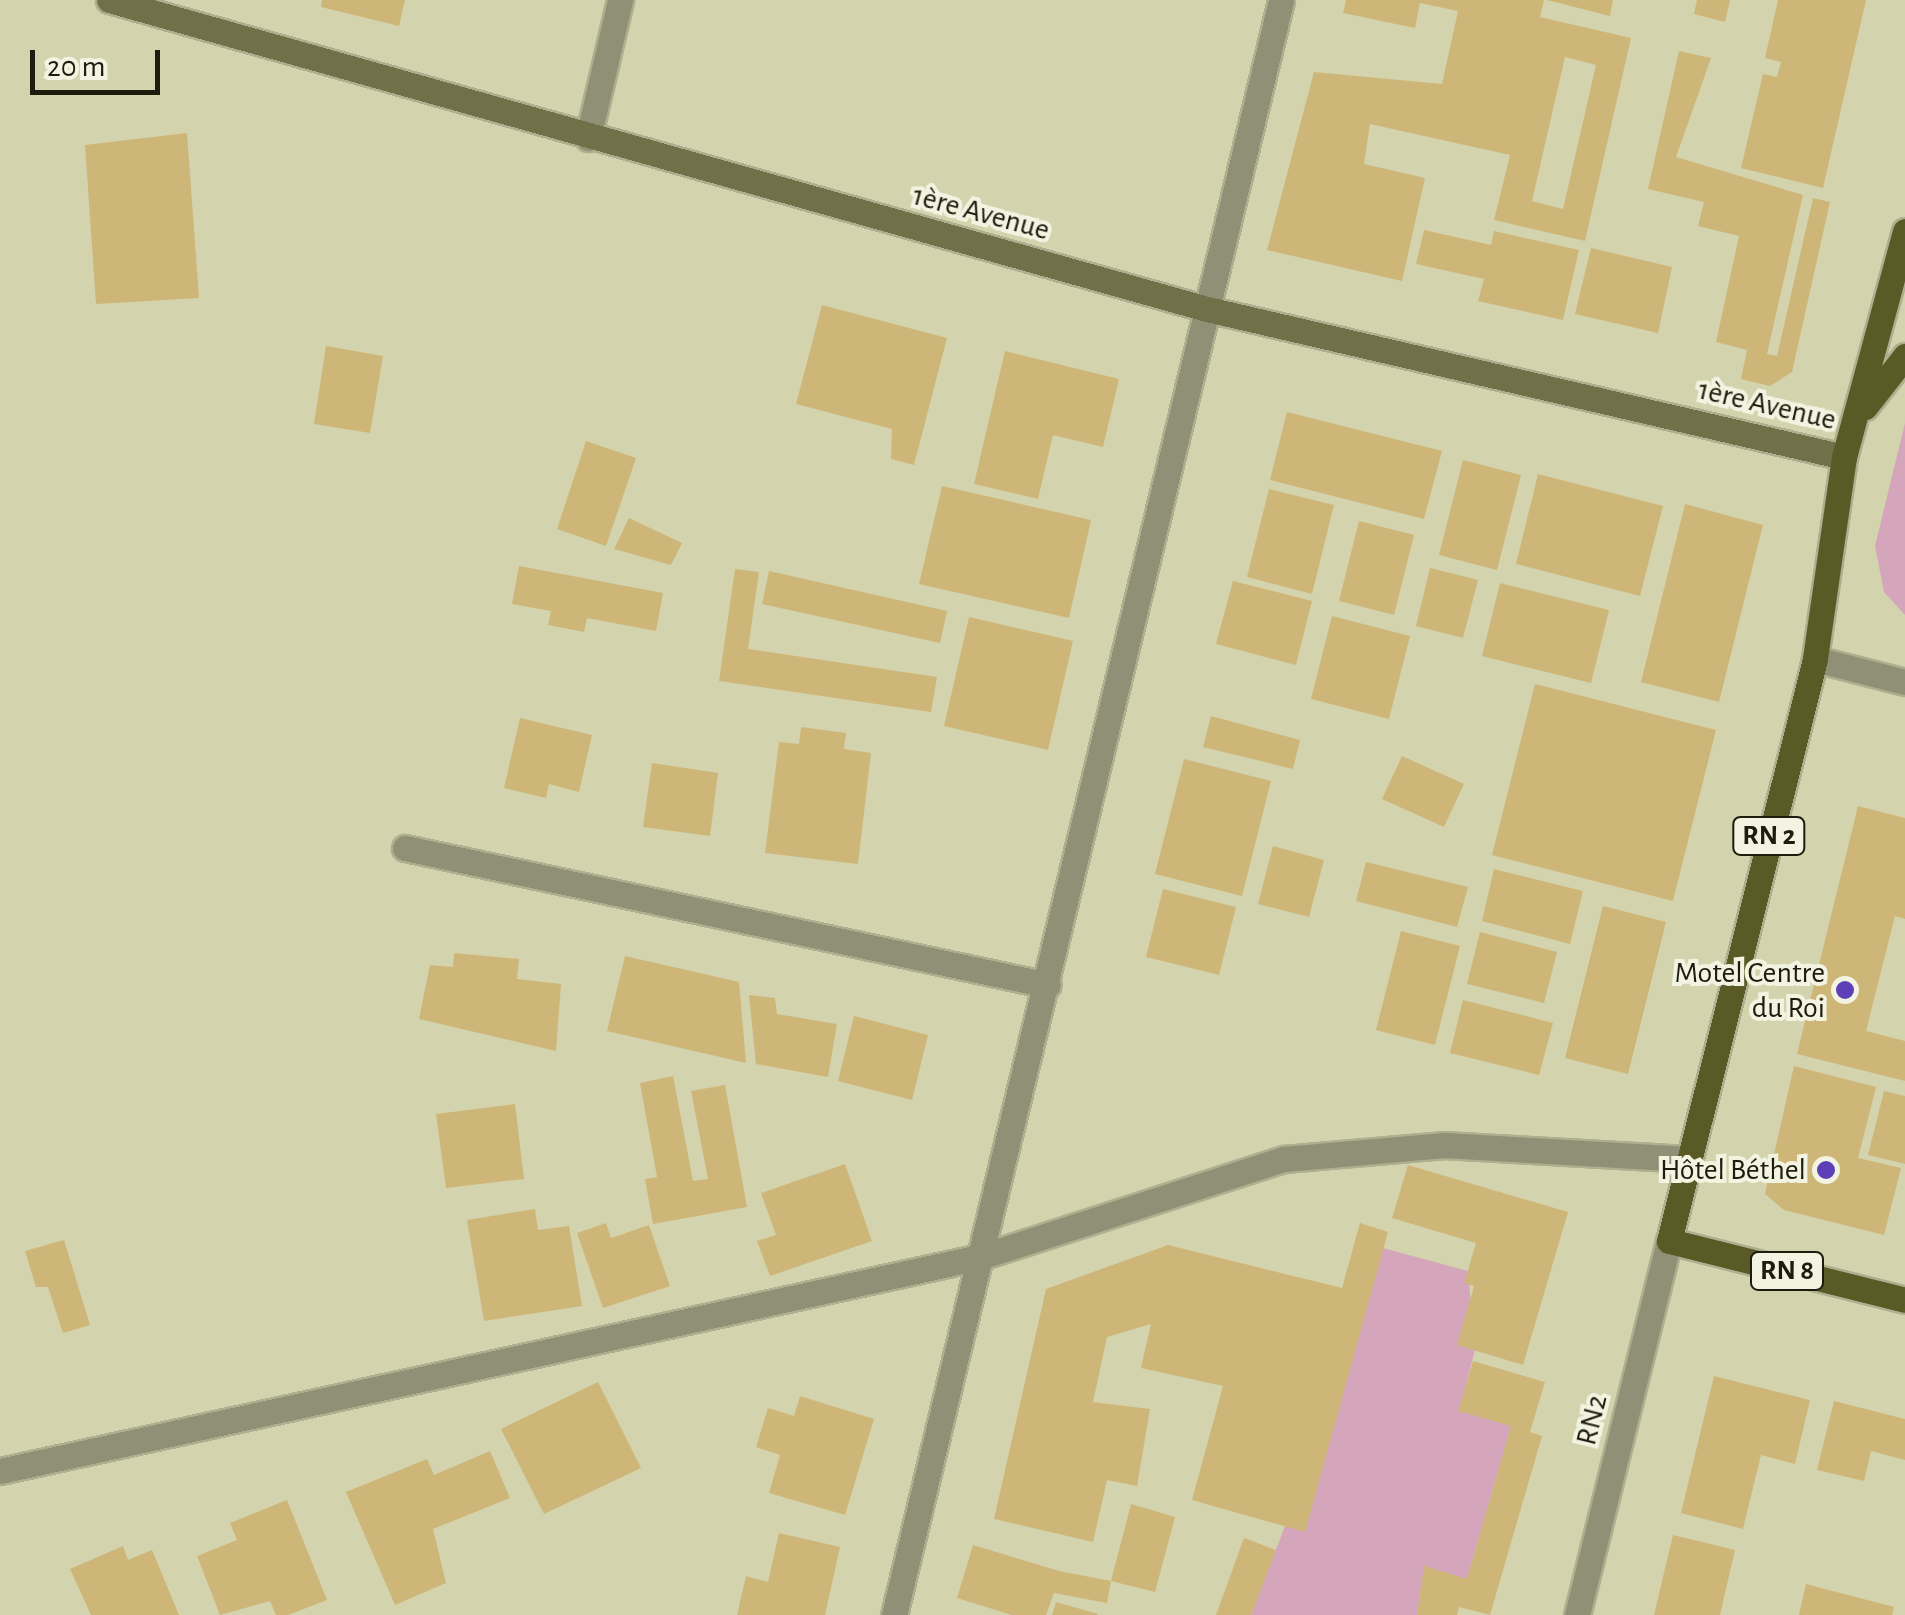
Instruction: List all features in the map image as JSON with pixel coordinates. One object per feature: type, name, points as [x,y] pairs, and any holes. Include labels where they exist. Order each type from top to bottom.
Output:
[{"type":"main road","name":"1ère Avenue","points":[[109,0],[588,138],[1207,309],[1844,457]]},
{"type":"main road","name":"RN 2","points":[[1669,1241],[1684,1159],[1815,659],[1844,457],[1905,231]]},
{"type":"main road","points":[[1852,428],[1905,356]]},
{"type":"main road","name":"RN 8","points":[[1669,1241],[1905,1300]]},
{"type":"street","points":[[588,138],[620,0]]},
{"type":"street","points":[[894,1615],[1281,0]]},
{"type":"street","points":[[1815,659],[1905,682]]},
{"type":"street","points":[[405,848],[1048,985]]},
{"type":"street","points":[[0,1471],[980,1257],[1284,1159],[1444,1145],[1684,1159]]},
{"type":"street","name":"RN2","points":[[1577,1615],[1669,1241]]},
{"type":"shaded area","points":[[1905,423],[1905,615],[1884,592],[1875,546]]},
{"type":"shaded area","points":[[1383,1248],[1468,1271],[1475,1350],[1459,1411],[1511,1426],[1467,1579],[1424,1567],[1417,1615],[1251,1615],[1285,1526],[1305,1531]]},
{"type":"building","points":[[322,0],[405,0],[399,26],[321,7]]},
{"type":"building","points":[[1346,0],[1544,0],[1540,17],[1631,38],[1585,241],[1494,220],[1510,155],[1370,124],[1364,164],[1425,178],[1402,281],[1267,250],[1314,72],[1442,84],[1458,11],[1420,3],[1415,28],[1343,13]],"holes":[[[1565,57],[1596,65],[1563,209],[1532,201]]]},
{"type":"building","points":[[1547,0],[1613,0],[1610,16]]},
{"type":"building","points":[[1697,0],[1730,0],[1725,22],[1694,14]]},
{"type":"building","points":[[1778,0],[1866,0],[1823,188],[1741,168],[1763,74],[1777,77],[1781,62],[1765,58]]},
{"type":"building","points":[[1679,51],[1711,58],[1676,157],[1803,195],[1767,354],[1777,356],[1813,198],[1830,202],[1792,372],[1770,386],[1741,379],[1747,350],[1716,342],[1739,236],[1698,226],[1704,202],[1648,189]]},
{"type":"building","points":[[187,133],[199,298],[96,304],[85,145]]},
{"type":"building","points":[[1424,230],[1491,245],[1494,231],[1579,250],[1563,320],[1478,301],[1484,279],[1416,264]]},
{"type":"building","points":[[1591,248],[1672,267],[1658,333],[1575,314]]},
{"type":"building","points":[[822,305],[947,338],[914,465],[891,459],[892,429],[796,404]]},
{"type":"building","points":[[326,346],[383,356],[370,433],[314,424]]},
{"type":"building","points":[[1005,351],[1119,379],[1103,447],[1053,435],[1038,499],[974,484]]},
{"type":"building","points":[[1287,412],[1442,451],[1424,519],[1270,480]]},
{"type":"building","points":[[586,441],[636,458],[606,546],[557,529]]},
{"type":"building","points":[[1463,460],[1521,475],[1497,570],[1439,555]]},
{"type":"building","points":[[1538,474],[1663,506],[1640,596],[1516,564]]},
{"type":"building","points":[[942,486],[1091,520],[1069,618],[919,584]]},
{"type":"building","points":[[1269,489],[1334,505],[1312,594],[1247,577]]},
{"type":"building","points":[[1685,504],[1763,525],[1719,702],[1641,682]]},
{"type":"building","points":[[629,518],[682,543],[671,565],[614,549]]},
{"type":"building","points":[[1359,521],[1414,535],[1394,615],[1339,601]]},
{"type":"building","points":[[519,566],[663,593],[656,631],[587,618],[584,632],[548,625],[551,611],[512,604]]},
{"type":"building","points":[[1430,568],[1478,580],[1463,638],[1416,626]]},
{"type":"building","points":[[735,569],[759,572],[748,649],[937,677],[931,712],[719,681]]},
{"type":"building","points":[[769,571],[947,611],[940,643],[762,604]]},
{"type":"building","points":[[1233,581],[1312,601],[1296,665],[1216,644]]},
{"type":"building","points":[[1500,583],[1609,610],[1591,683],[1482,656]]},
{"type":"building","points":[[1332,616],[1410,636],[1389,719],[1311,699]]},
{"type":"building","points":[[969,617],[1073,641],[1048,750],[944,726]]},
{"type":"building","points":[[1535,684],[1716,730],[1673,901],[1492,855]]},
{"type":"building","points":[[1211,716],[1300,740],[1293,769],[1203,747]]},
{"type":"building","points":[[520,718],[592,735],[579,792],[549,784],[546,798],[504,788]]},
{"type":"building","points":[[801,727],[846,733],[844,749],[871,753],[858,864],[765,853],[779,742],[799,744]]},
{"type":"building","points":[[1402,756],[1464,784],[1444,827],[1382,799]]},
{"type":"building","points":[[1184,759],[1271,781],[1242,896],[1155,874]]},
{"type":"building","points":[[652,763],[718,773],[710,836],[643,827]]},
{"type":"building","points":[[1858,806],[1905,818],[1905,919],[1895,916],[1866,1031],[1905,1041],[1905,1081],[1797,1054]]},
{"type":"building","points":[[1273,846],[1324,860],[1309,917],[1258,904]]},
{"type":"building","points":[[1366,862],[1468,887],[1457,927],[1356,901]]},
{"type":"building","points":[[1494,869],[1583,891],[1570,944],[1482,921]]},
{"type":"building","points":[[1163,889],[1236,907],[1219,975],[1146,957]]},
{"type":"building","points":[[1603,906],[1666,922],[1628,1074],[1565,1058]]},
{"type":"building","points":[[1401,931],[1460,946],[1435,1045],[1376,1030]]},
{"type":"building","points":[[1480,932],[1557,952],[1544,1003],[1467,984]]},
{"type":"building","points":[[454,953],[519,959],[517,979],[561,984],[556,1051],[419,1019],[430,965],[453,967]]},
{"type":"building","points":[[625,956],[739,982],[746,1063],[607,1031]]},
{"type":"building","points":[[749,995],[775,998],[777,1014],[837,1024],[828,1077],[756,1064]]},
{"type":"building","points":[[1463,1000],[1553,1023],[1539,1075],[1450,1053]]},
{"type":"building","points":[[854,1016],[928,1035],[912,1100],[838,1081]]},
{"type":"building","points":[[1794,1066],[1876,1087],[1858,1158],[1901,1168],[1884,1235],[1784,1210],[1765,1194]]},
{"type":"building","points":[[673,1076],[693,1181],[708,1179],[691,1091],[725,1085],[747,1207],[653,1224],[645,1179],[657,1177],[640,1083]]},
{"type":"building","points":[[1884,1091],[1905,1096],[1905,1164],[1868,1155]]},
{"type":"building","points":[[515,1104],[524,1179],[446,1188],[436,1114]]},
{"type":"building","points":[[845,1164],[872,1241],[770,1276],[757,1241],[776,1235],[761,1193]]},
{"type":"building","points":[[1408,1165],[1568,1212],[1523,1365],[1457,1345],[1474,1286],[1464,1283],[1476,1243],[1392,1218]]},
{"type":"building","points":[[535,1209],[538,1230],[569,1226],[582,1306],[484,1321],[467,1220]]},
{"type":"building","points":[[606,1223],[611,1238],[649,1225],[670,1286],[603,1308],[577,1233]]},
{"type":"building","points":[[1360,1223],[1388,1232],[1305,1532],[1192,1500],[1223,1386],[1141,1368],[1151,1324],[1107,1337],[1093,1402],[1150,1409],[1137,1486],[1107,1480],[1093,1542],[994,1519],[1046,1289],[1168,1245],[1342,1288]]},
{"type":"building","points":[[64,1240],[90,1325],[63,1333],[48,1287],[36,1287],[25,1251]]},
{"type":"building","points":[[1473,1361],[1545,1382],[1530,1432],[1542,1436],[1490,1615],[1459,1607],[1457,1615],[1417,1615],[1424,1566],[1467,1579],[1511,1426],[1458,1411]]},
{"type":"building","points":[[1714,1376],[1810,1400],[1795,1464],[1761,1455],[1743,1529],[1681,1513]]},
{"type":"building","points":[[598,1382],[641,1468],[544,1514],[501,1429]]},
{"type":"building","points":[[800,1396],[874,1419],[845,1515],[769,1493],[780,1455],[756,1447],[768,1408],[794,1416]]},
{"type":"building","points":[[1834,1401],[1905,1419],[1905,1460],[1871,1451],[1864,1481],[1817,1470]]},
{"type":"building","points":[[490,1451],[510,1498],[433,1529],[446,1583],[395,1605],[346,1492],[427,1459],[434,1475]]},
{"type":"building","points":[[287,1500],[327,1600],[288,1615],[276,1615],[270,1601],[220,1615],[197,1556],[237,1540],[230,1523]]},
{"type":"building","points":[[1131,1504],[1175,1517],[1155,1592],[1111,1581]]},
{"type":"building","points":[[779,1533],[840,1547],[825,1615],[737,1615],[746,1576],[768,1582]]},
{"type":"building","points":[[1673,1535],[1735,1550],[1720,1615],[1654,1615]]},
{"type":"building","points":[[1244,1538],[1276,1550],[1251,1615],[1216,1615]]},
{"type":"building","points":[[973,1545],[1059,1571],[1111,1581],[1107,1603],[1054,1593],[1046,1615],[1012,1615],[957,1598]]},
{"type":"building","points":[[123,1546],[128,1560],[152,1550],[179,1615],[91,1615],[70,1569]]},
{"type":"building","points":[[1806,1584],[1894,1607],[1892,1615],[1799,1615]]},
{"type":"building","points":[[1056,1602],[1098,1614],[1098,1615],[1052,1615]]},
{"type":"place","name":"Motel Centre du Roi","points":[[1845,990]]},
{"type":"place","name":"Hôtel Béthel","points":[[1826,1170]]}]
